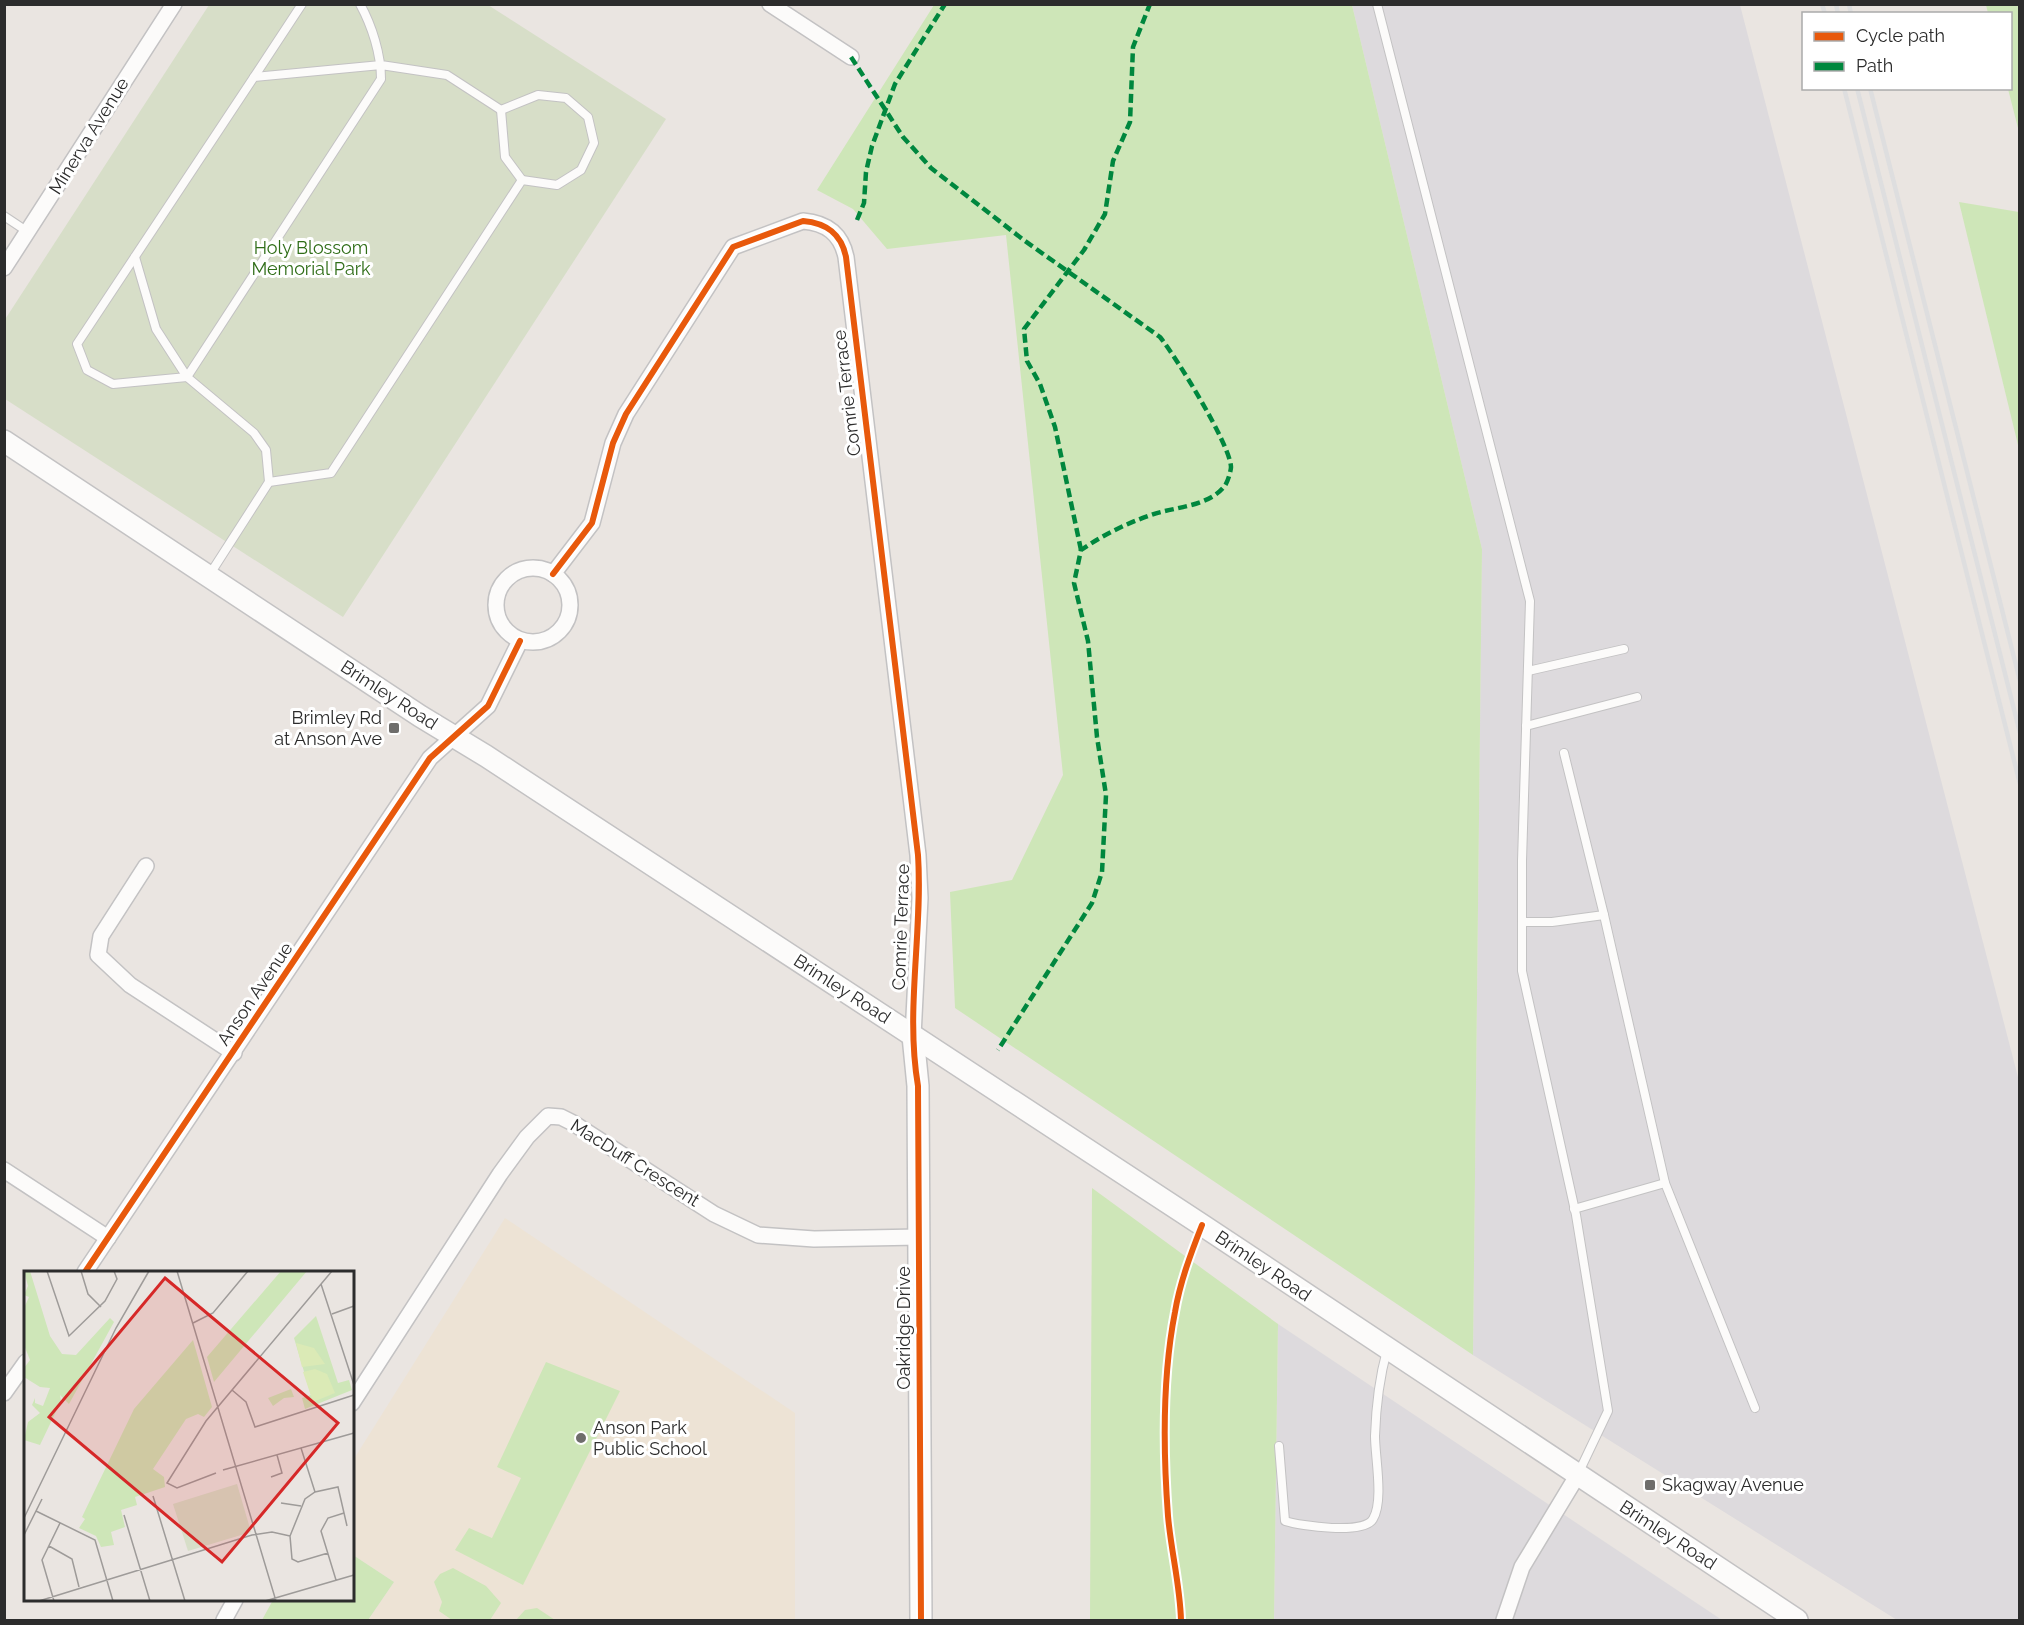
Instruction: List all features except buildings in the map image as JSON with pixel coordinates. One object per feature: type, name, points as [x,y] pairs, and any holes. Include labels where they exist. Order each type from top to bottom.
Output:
[{"type":"main road","name":"Brimley Road","points":[[4,441],[913,1036],[1797,1620]]},
{"type":"main road","name":"Oakridge Drive","points":[[913,1036],[918,1086],[921,1620]]},
{"type":"street","name":"Minerva Avenue","points":[[4,268],[174,4]]},
{"type":"street","points":[[770,4],[851,57]]},
{"type":"street","name":"Comrie Terrace","points":[[554,574],[592,523],[613,442],[626,414],[733,247],[803,221],[814,222],[829,228],[841,241],[846,257],[918,855],[920,898],[913,1036]]},
{"type":"street","points":[[540,568],[554,574],[563,583],[569,595],[570,609],[566,622],[547,640],[534,643],[520,640],[508,634],[500,622],[495,609],[497,595],[503,583],[520,571],[540,568]]},
{"type":"street","points":[[455,737],[488,706],[520,640]]},
{"type":"street","name":"Anson Avenue","points":[[86,1271],[430,758],[455,737]]},
{"type":"street","points":[[146,866],[101,936],[98,955],[130,985],[234,1053]]},
{"type":"street","name":"MacDuff Crescent","points":[[354,1400],[500,1174],[527,1137],[548,1116],[561,1117],[573,1123],[714,1214],[758,1235],[814,1239],[919,1237]]},
{"type":"street","points":[[4,1170],[108,1238]]},
{"type":"street","points":[[4,1394],[24,1365]]},
{"type":"street","points":[[1504,1620],[1522,1567],[1577,1476]]},
{"type":"street","points":[[224,1620],[234,1601]]},
{"type":"lane","points":[[187,377],[113,384],[87,370],[77,344],[302,4]]},
{"type":"lane","points":[[187,377],[381,79],[381,65],[367,17],[360,4]]},
{"type":"lane","points":[[1377,4],[1530,601],[1522,971],[1574,1209],[1608,1411],[1577,1476]]},
{"type":"lane","points":[[254,77],[381,65],[447,75],[501,110]]},
{"type":"lane","points":[[538,95],[566,98],[588,117],[594,143],[581,170],[557,185],[522,180],[505,158],[501,110],[538,95]]},
{"type":"lane","points":[[269,482],[331,473],[522,180]]},
{"type":"lane","points":[[4,216],[28,232]]},
{"type":"lane","points":[[135,257],[156,329],[187,377],[254,433],[266,450],[269,482],[209,576]]},
{"type":"lane","points":[[1528,671],[1624,649]]},
{"type":"lane","points":[[1526,726],[1637,697]]},
{"type":"lane","points":[[1564,753],[1604,915],[1665,1183],[1755,1408]]},
{"type":"lane","points":[[1522,921],[1552,922],[1604,915]]},
{"type":"lane","points":[[1574,1209],[1665,1183]]},
{"type":"lane","points":[[1279,1446],[1285,1521],[1297,1525],[1354,1528],[1368,1524],[1373,1519],[1377,1503],[1375,1437],[1378,1393],[1388,1349]]},
{"type":"shaded area","points":[[1352,5],[1740,5],[2019,1081],[2019,1620],[1897,1620],[1473,1355],[1482,549]]},
{"type":"shaded area","name":"Anson Park Public School","points":[[505,1218],[795,1413],[795,1620],[368,1620],[394,1582],[354,1556],[354,1459]]},
{"type":"shaded area","points":[[1278,1324],[1722,1620],[1274,1620]]},
{"type":"green space","name":"Holy Blossom Memorial Park","points":[[209,5],[488,5],[666,119],[343,617],[5,399],[4,321]]},
{"type":"green space","points":[[934,5],[1352,5],[1482,549],[1473,1355],[955,1008],[950,892],[1012,880],[1063,775],[1006,235],[887,249],[853,209],[817,190]]},
{"type":"green space","points":[[1986,5],[2019,5],[2019,132],[2008,90],[2012,90],[2012,12],[1988,12]]},
{"type":"green space","points":[[1959,202],[2019,212],[2019,449]]},
{"type":"green space","points":[[1092,1188],[1278,1324],[1274,1620],[1090,1620]]},
{"type":"green space","points":[[546,1362],[620,1391],[523,1585],[455,1550],[469,1528],[492,1538],[521,1478],[497,1467]]},
{"type":"green space","points":[[354,1556],[394,1582],[368,1620],[262,1620],[272,1601],[354,1601]]},
{"type":"green space","points":[[453,1568],[486,1586],[501,1603],[490,1620],[452,1620],[439,1611],[442,1602],[434,1582],[440,1574]]},
{"type":"green space","points":[[537,1608],[555,1620],[516,1620],[525,1610]]},
{"type":"railway","points":[[1822,4],[1824,12]]},
{"type":"railway","points":[[1836,4],[1838,12]]},
{"type":"railway","points":[[1849,4],[1851,12]]},
{"type":"railway","points":[[1845,90],[2020,784]]},
{"type":"railway","points":[[1858,90],[2020,733]]},
{"type":"railway","points":[[1871,90],[2020,681]]},
{"type":"marked path","points":[[857,220],[864,203],[866,172],[872,146],[895,84],[945,4]]},
{"type":"marked path","points":[[1081,550],[1055,427],[1040,384],[1027,361],[1024,329],[1084,250],[1105,214],[1113,161],[1130,122],[1133,47],[1150,4]]},
{"type":"marked path","points":[[851,57],[903,137],[931,168],[1025,241],[1160,337],[1212,421],[1222,440],[1231,467],[1224,486],[1208,499],[1132,522],[1081,550],[1074,583],[1088,641],[1097,737],[1106,795],[1102,872],[1092,903],[998,1050]]},
{"type":"cycle path","points":[[553,574],[592,523],[613,443],[626,414],[733,247],[803,221],[819,224],[831,231],[840,242],[846,257],[918,855],[919,884],[913,1029],[918,1086],[921,1620]]},
{"type":"cycle path","points":[[86,1271],[430,758],[488,706],[520,641]]},
{"type":"cycle path","points":[[1181,1620],[1166,1491],[1166,1388],[1177,1301],[1202,1225]]},
{"type":"place","name":"Brimley Rd at Anson Ave","points":[[394,728]]},
{"type":"place","name":"Anson Park Public School","points":[[581,1438]]},
{"type":"place","name":"Skagway Avenue","points":[[1650,1485]]}]
